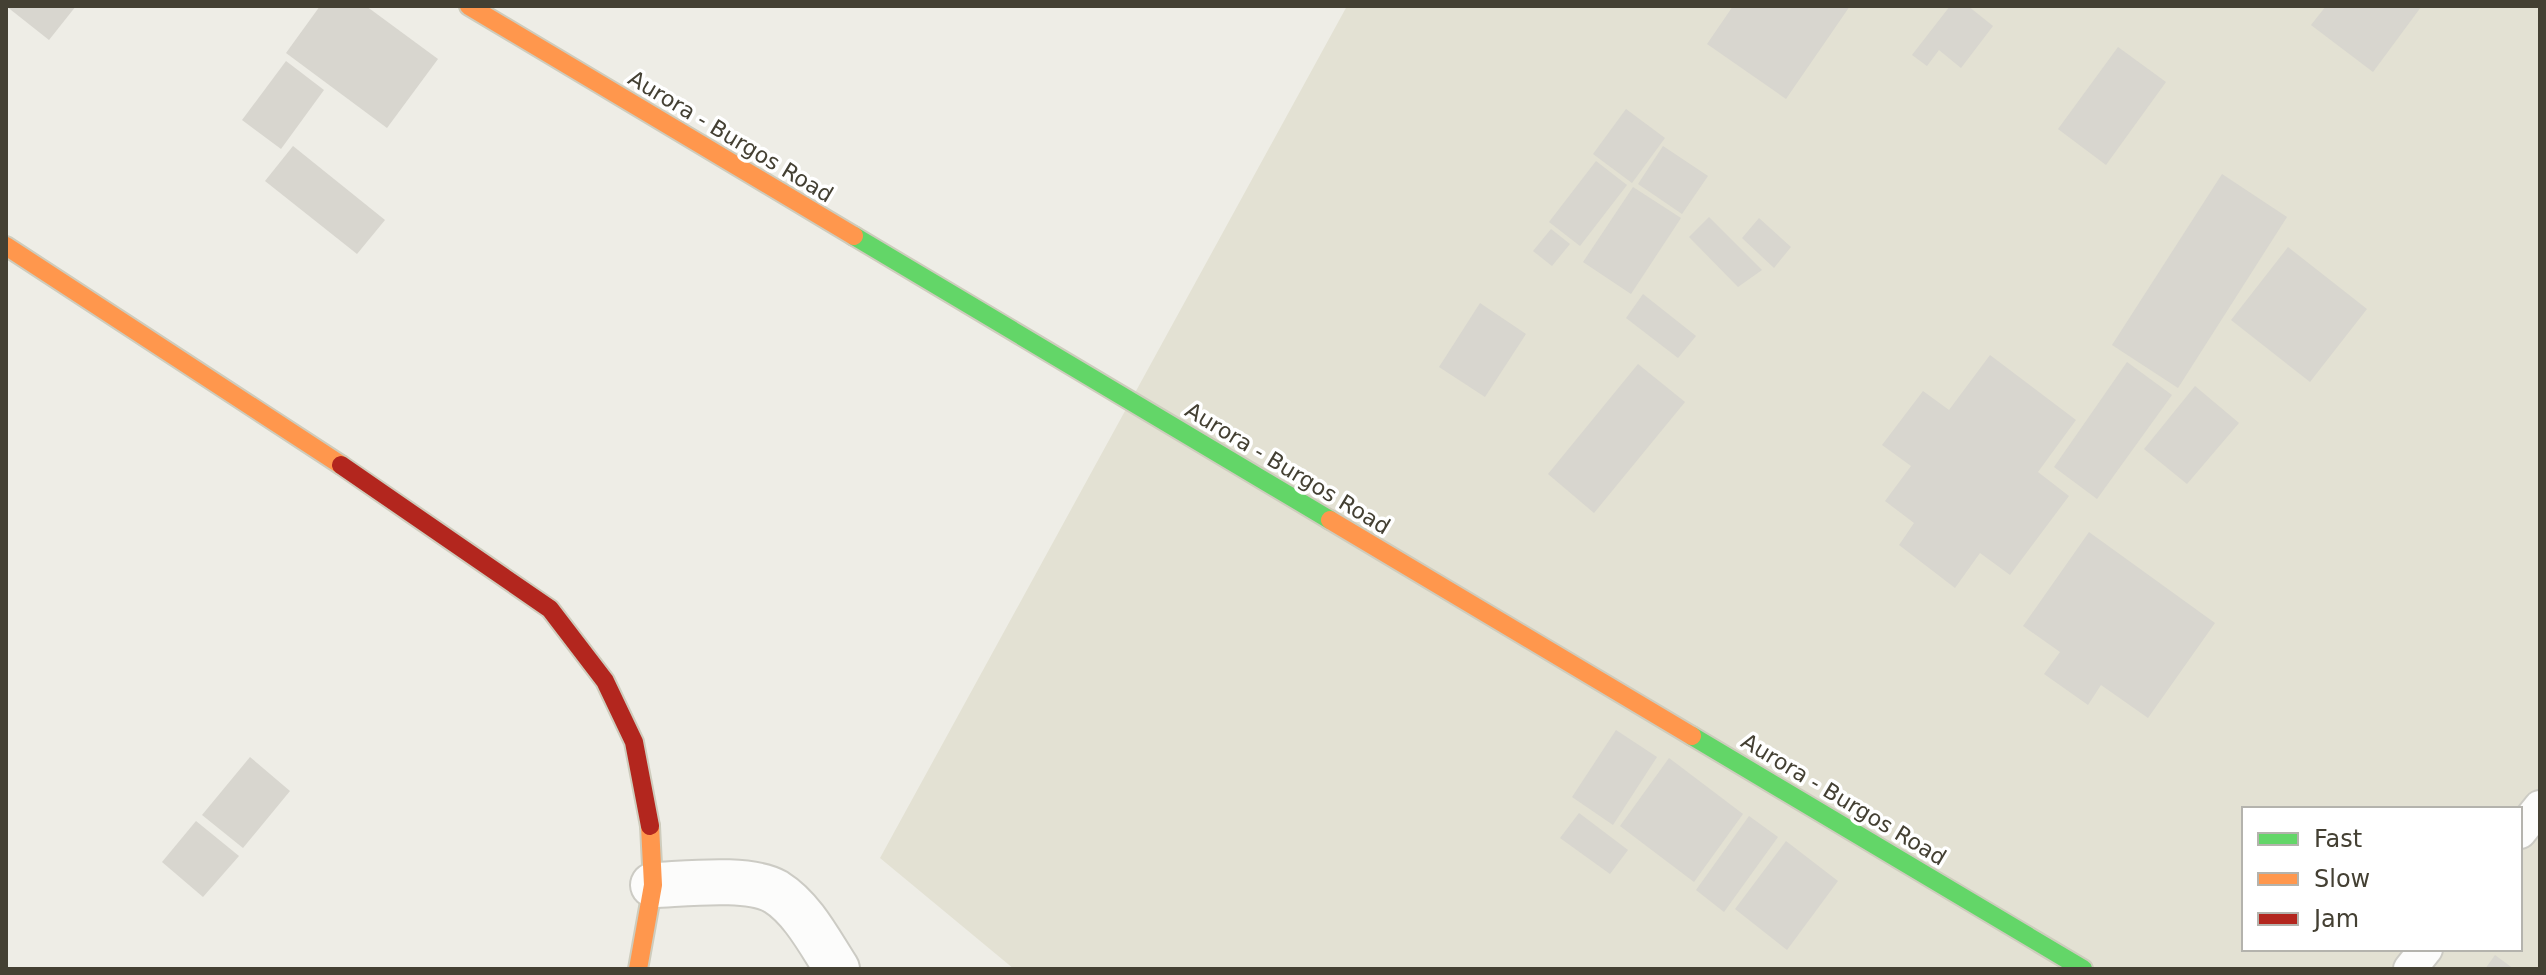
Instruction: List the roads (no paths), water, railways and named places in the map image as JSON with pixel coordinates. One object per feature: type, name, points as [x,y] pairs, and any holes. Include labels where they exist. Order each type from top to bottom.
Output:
[{"type":"main road","name":"Aurora - Burgos Road","points":[[469,6],[2083,969]]},
{"type":"main road","points":[[6,246],[400,504],[550,609],[605,681],[634,742],[650,817],[653,885],[638,969]]},
{"type":"street","points":[[653,885],[737,883],[775,891],[805,920],[837,969]]},
{"type":"lane","points":[[2522,830],[2540,807]]},
{"type":"lane","points":[[2410,969],[2424,951]]}]
